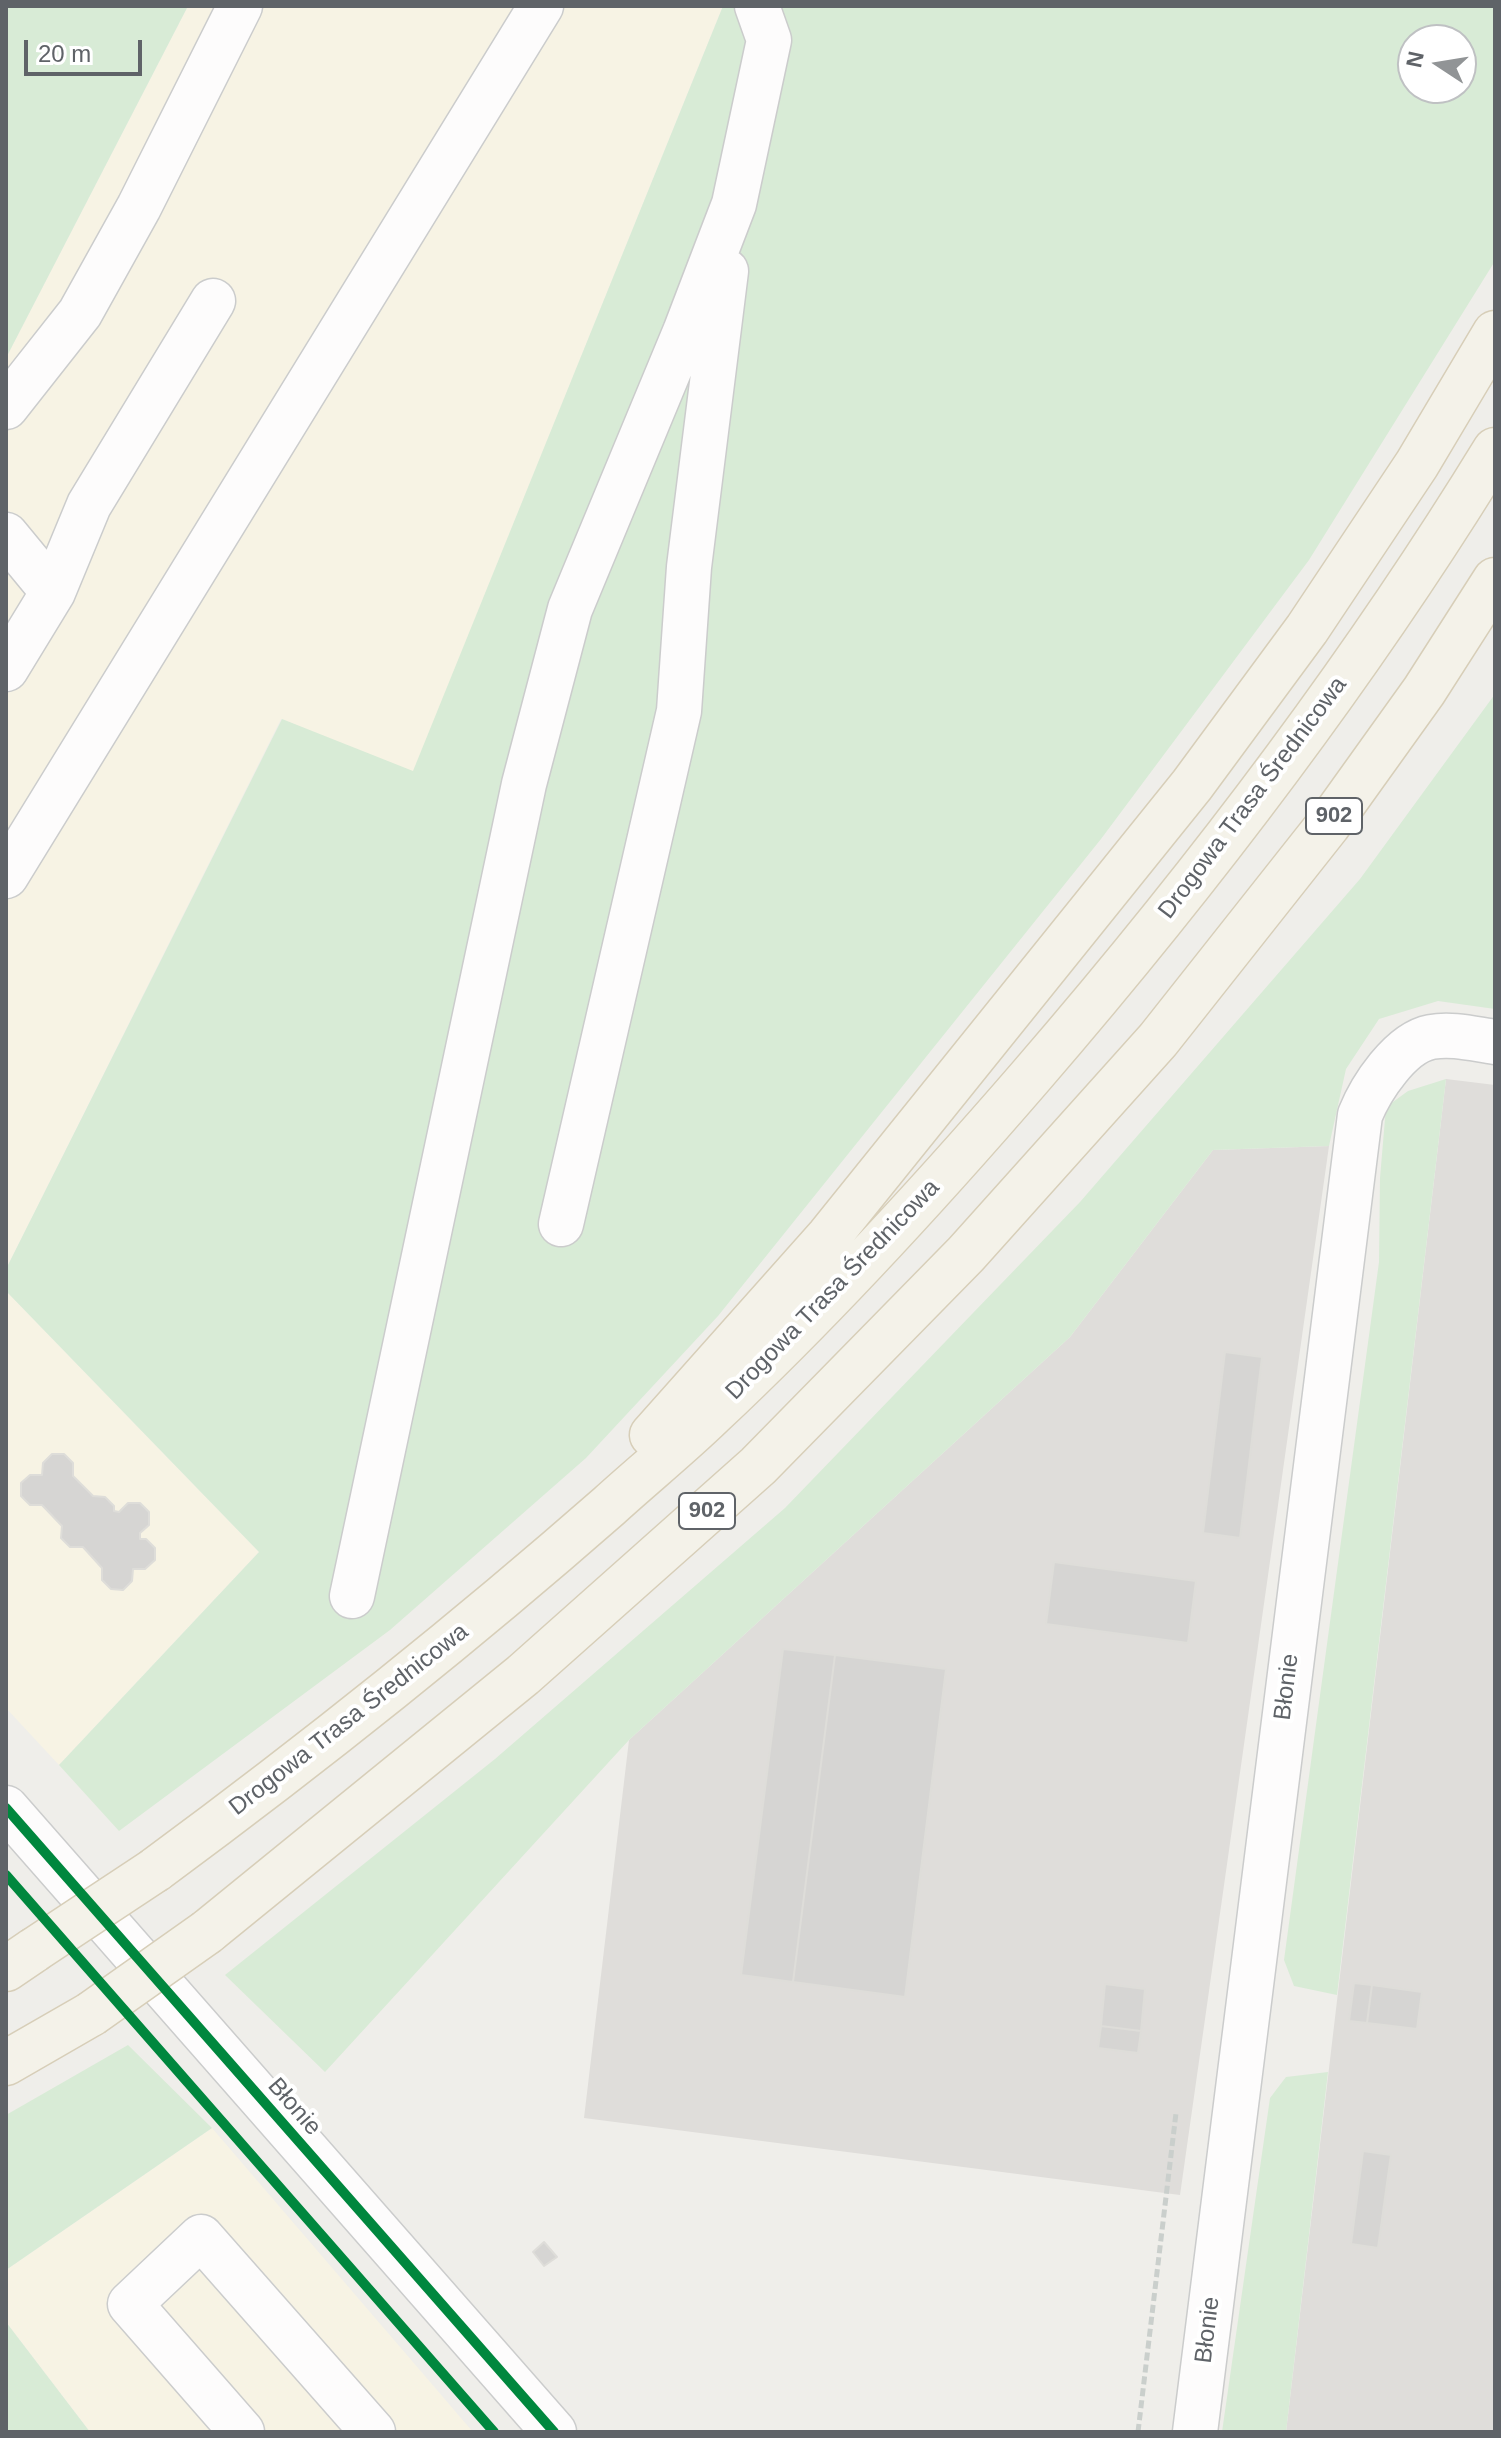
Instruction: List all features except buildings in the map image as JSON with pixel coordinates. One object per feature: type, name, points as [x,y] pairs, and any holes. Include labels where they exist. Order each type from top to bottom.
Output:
[{"type":"main road","points":[[522,1582],[829,1236],[1192,785],[1332,591],[1417,464],[1495,333]]},
{"type":"main road","name":"Drogowa Trasa Średnicowa","points":[[20,1959],[155,1870],[291,1770],[522,1582],[712,1414],[889,1235],[1121,972],[1256,799],[1386,620],[1495,450]]},
{"type":"main road","name":"902","points":[[6,2063],[91,2014],[207,1932],[547,1654],[758,1466],[966,1254],[1158,1040],[1318,837],[1424,691],[1495,580]]},
{"type":"street","points":[[6,407],[80,313],[139,207],[240,6]]},
{"type":"street","points":[[6,876],[541,6]]},
{"type":"street","points":[[561,1224],[679,711],[689,567],[734,204],[769,40],[757,6]]},
{"type":"street","points":[[352,1596],[524,784],[570,609],[685,332],[734,204]]},
{"type":"street","points":[[6,669],[53,592],[89,505],[213,301]]},
{"type":"street","points":[[6,535],[53,592]]},
{"type":"street","name":"Błonie","points":[[1195,2432],[1358,1124],[1375,1084],[1415,1043],[1429,1037],[1448,1036],[1495,1042]]},
{"type":"street","name":"Błonie","points":[[6,1808],[554,2432]]},
{"type":"street","points":[[242,2432],[130,2304],[201,2237],[373,2432]]},
{"type":"path","points":[[1138,2432],[1176,2113]]},
{"type":"shaded area","points":[[188,6],[723,6],[413,772],[281,719],[6,1269],[6,358]]},
{"type":"shaded area","points":[[1446,1079],[1495,1085],[1495,2432],[1286,2432]]},
{"type":"shaded area","points":[[1329,1146],[1180,2195],[584,2118],[629,1740],[1070,1337],[1213,1150]]},
{"type":"shaded area","points":[[6,1291],[259,1552],[59,1765],[6,1708]]},
{"type":"shaded area","points":[[212,2128],[473,2432],[90,2432],[6,2322],[6,2270]]},
{"type":"green space","points":[[6,6],[188,6],[6,358]]},
{"type":"green space","points":[[723,6],[1495,6],[1495,261],[1309,560],[1101,839],[718,1316],[586,1458],[390,1630],[119,1831],[59,1765],[259,1552],[6,1291],[6,1269],[282,719],[413,771]]},
{"type":"green space","points":[[1495,694],[1495,1009],[1438,1001],[1379,1019],[1346,1069],[1329,1146],[1213,1150],[1070,1337],[629,1740],[325,2072],[225,1975],[495,1759],[785,1508],[1080,1202],[1360,879]]},
{"type":"green space","points":[[1446,1079],[1337,1995],[1294,1986],[1284,1960],[1379,1262],[1380,1178],[1386,1107],[1408,1091]]},
{"type":"green space","points":[[128,2045],[212,2128],[6,2270],[6,2115]]},
{"type":"green space","points":[[1328,2072],[1286,2432],[1222,2432],[1270,2098],[1286,2077]]},
{"type":"green space","points":[[6,2322],[90,2432],[6,2432]]},
{"type":"cycle path","points":[[6,1808],[554,2432]]},
{"type":"cycle path","points":[[6,1875],[494,2432]]}]
